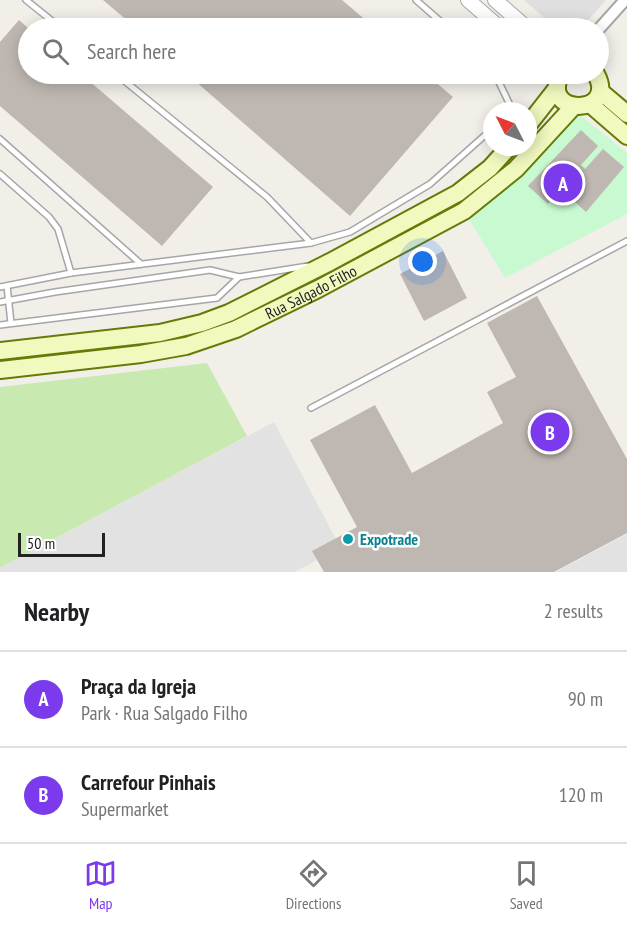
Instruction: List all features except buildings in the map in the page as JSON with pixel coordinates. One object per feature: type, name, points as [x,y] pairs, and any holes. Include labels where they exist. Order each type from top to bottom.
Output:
[{"type":"main road","points":[[537,110],[553,84]]},
{"type":"main road","points":[[558,84],[560,98],[573,107],[584,106],[595,97],[599,84]]},
{"type":"main road","points":[[595,97],[627,114]]},
{"type":"main road","points":[[595,97],[627,136]]},
{"type":"main road","name":"Rua Salgado Filho","points":[[0,370],[141,354],[211,340],[263,316],[464,211],[516,169],[573,107]]},
{"type":"main road","name":"Rua Salgado Filho","points":[[0,351],[110,340],[180,329],[229,313],[458,193],[490,168],[501,156]]},
{"type":"main road","points":[[472,182],[484,196]]},
{"type":"main road","points":[[384,233],[392,249]]},
{"type":"street","points":[[468,0],[489,18]]},
{"type":"street","points":[[495,0],[516,18]]},
{"type":"street","points":[[609,18],[625,0]]},
{"type":"lane","points":[[26,0],[48,18]]},
{"type":"lane","points":[[416,0],[437,18]]},
{"type":"lane","points":[[128,84],[267,197],[311,243]]},
{"type":"lane","points":[[500,84],[509,102]]},
{"type":"lane","points":[[0,287],[71,273],[311,243],[350,232],[430,184],[483,137]]},
{"type":"lane","points":[[0,139],[141,264]]},
{"type":"lane","points":[[0,174],[49,216],[58,229],[71,273]]},
{"type":"lane","points":[[311,408],[627,241]]},
{"type":"lane","points":[[0,302],[210,270],[239,277],[330,262]]},
{"type":"lane","points":[[0,325],[216,298],[239,277]]},
{"type":"lane","points":[[7,286],[11,323]]},
{"type":"shaded area","points":[[524,0],[606,0],[590,18],[545,18]]},
{"type":"shaded area","points":[[274,422],[338,543],[321,558],[295,572],[0,572],[0,568]]},
{"type":"shaded area","points":[[627,534],[627,572],[556,572]]},
{"type":"green space","points":[[575,111],[627,153],[627,214],[505,278],[464,211],[525,156],[537,156],[537,145]]},
{"type":"green space","points":[[207,363],[247,436],[0,568],[0,387]]},
{"type":"place","name":"Praça da Igreja","points":[[563,183]]},
{"type":"place","name":"Carrefour Pinhais","points":[[550,432]]},
{"type":"place","name":"Expotrade","points":[[348,539]]}]
